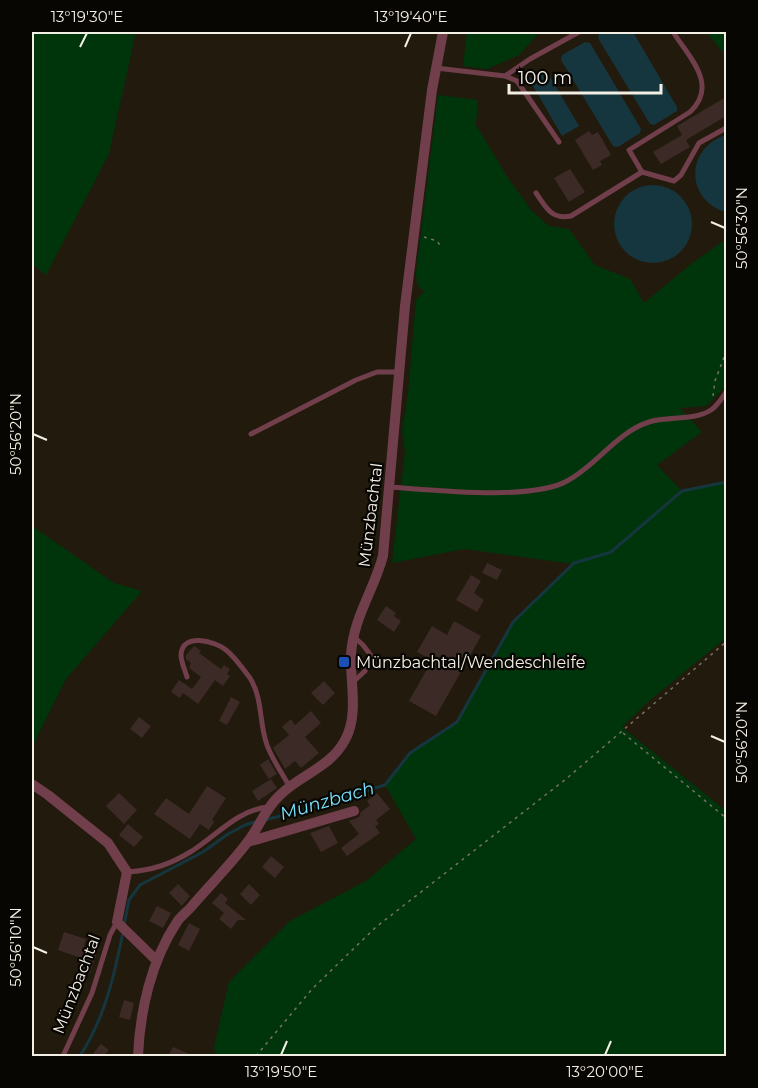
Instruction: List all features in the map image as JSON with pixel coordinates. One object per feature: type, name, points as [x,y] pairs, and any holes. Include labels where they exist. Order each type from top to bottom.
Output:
[{"type":"street","name":"Münzbachtal","points":[[138,1056],[139,1030],[156,960],[178,920],[248,842],[266,810],[289,786],[331,760],[346,739],[353,714],[351,654],[353,636],[383,556],[414,235],[436,68],[443,32]]},
{"type":"street","points":[[32,784],[108,843],[127,872]]},
{"type":"street","points":[[248,842],[354,811]]},
{"type":"street","name":"Münzbachtal","points":[[127,872],[119,924],[156,960]]},
{"type":"lane","points":[[505,76],[530,59],[579,32]]},
{"type":"lane","points":[[673,32],[702,79],[703,95],[699,104],[690,111],[629,150],[642,172],[674,181],[681,175],[699,143],[726,128]]},
{"type":"lane","points":[[436,68],[505,76],[518,81],[559,142]]},
{"type":"lane","points":[[536,193],[551,213],[561,218],[571,216],[642,172]]},
{"type":"lane","points":[[251,434],[356,380],[377,372],[399,372]]},
{"type":"lane","points":[[390,487],[475,492],[533,491],[552,488],[567,482],[587,469],[629,432],[648,422],[701,414],[712,409],[726,393]]},
{"type":"lane","points":[[352,683],[365,671],[372,657],[353,636]]},
{"type":"lane","points":[[187,677],[181,656],[184,645],[201,641],[227,650],[250,678],[256,691],[267,746],[289,786]]},
{"type":"lane","points":[[127,872],[150,871],[192,850],[229,823],[255,808],[266,810]]},
{"type":"lane","name":"Münzbachtal","points":[[63,1056],[92,993],[110,935],[119,924]]},
{"type":"path","points":[[414,235],[437,241],[442,248]]},
{"type":"path","points":[[712,409],[715,381],[726,352]]},
{"type":"path","points":[[256,1056],[312,989],[376,927],[566,779],[726,642]]},
{"type":"path","points":[[622,732],[726,818]]},
{"type":"green space","points":[[32,32],[136,32],[109,154],[46,275],[32,264]]},
{"type":"green space","points":[[467,32],[540,32],[519,55],[487,69],[463,66]]},
{"type":"green space","points":[[706,32],[726,32],[726,56]]},
{"type":"green space","points":[[438,95],[478,100],[476,125],[508,178],[532,211],[549,226],[569,229],[595,265],[630,279],[644,303],[691,264],[726,239],[726,375],[724,377],[726,386],[706,406],[680,408],[702,432],[657,465],[682,491],[726,481],[726,638],[650,700],[622,727],[726,811],[726,1056],[216,1056],[214,1047],[229,982],[290,921],[366,881],[416,839],[385,785],[410,753],[457,722],[513,622],[573,564],[464,549],[392,563],[405,452],[402,431],[408,394],[416,300],[424,291],[417,285],[416,273]]},
{"type":"green space","points":[[32,526],[114,583],[142,591],[66,679],[32,747]]},
{"type":"water","points":[[633,32],[677,107],[677,111],[654,125],[650,124],[598,38],[599,33]]},
{"type":"water","points":[[585,42],[590,43],[641,129],[640,133],[618,147],[613,146],[561,60],[562,55]]},
{"type":"water","points":[[546,70],[579,126],[562,136],[529,79]]},
{"type":"water","points":[[726,135],[726,212],[713,206],[703,197],[697,186],[695,174],[697,162],[703,151]]},
{"type":"water","points":[[653,185],[668,188],[681,196],[689,209],[692,224],[689,239],[681,252],[668,260],[653,263],[638,260],[625,252],[617,239],[614,224],[617,209],[625,196],[638,188]]},
{"type":"building","points":[[726,97],[726,116],[686,140],[690,147],[661,164],[653,152],[682,135],[677,126]]},
{"type":"building","points":[[589,131],[592,135],[598,132],[611,155],[600,161],[602,165],[593,170],[575,140]]},
{"type":"building","points":[[570,169],[585,192],[569,202],[554,178]]},
{"type":"building","points":[[487,563],[502,570],[497,580],[482,573]]},
{"type":"building","points":[[471,575],[481,581],[474,593],[484,600],[477,612],[456,600]]},
{"type":"building","points":[[386,606],[396,613],[394,616],[401,621],[394,632],[377,620]]},
{"type":"building","points":[[454,621],[481,636],[436,716],[409,701],[432,660],[417,652],[432,626],[447,635]]},
{"type":"building","points":[[194,646],[201,651],[199,653],[221,669],[224,665],[230,669],[227,674],[230,676],[223,686],[215,680],[198,704],[183,693],[180,698],[171,692],[179,680],[192,689],[201,677],[189,668],[191,663],[186,659],[186,655]]},
{"type":"building","points":[[324,681],[335,693],[323,705],[311,693]]},
{"type":"building","points":[[231,697],[240,702],[227,725],[219,721]]},
{"type":"building","points":[[311,711],[321,723],[305,737],[319,753],[301,768],[295,761],[285,769],[273,748],[289,735],[282,727],[291,719],[295,725]]},
{"type":"building","points":[[139,717],[151,726],[142,738],[130,729]]},
{"type":"building","points":[[268,759],[277,774],[269,779],[260,765]]},
{"type":"building","points":[[271,779],[277,788],[258,801],[252,791]]},
{"type":"building","points":[[207,786],[226,798],[212,820],[214,822],[209,830],[200,824],[190,839],[154,814],[166,798],[189,814]]},
{"type":"building","points":[[119,793],[137,810],[124,824],[106,806]]},
{"type":"building","points":[[377,793],[390,809],[376,820],[379,824],[375,826],[380,833],[347,856],[341,848],[359,834],[349,821],[359,817],[361,812],[370,805],[367,801]]},
{"type":"building","points":[[128,824],[143,837],[134,847],[119,835]]},
{"type":"building","points":[[329,826],[338,843],[321,852],[310,833]]},
{"type":"building","points":[[271,856],[284,867],[275,878],[262,867]]},
{"type":"building","points":[[178,884],[190,896],[182,906],[169,893]]},
{"type":"building","points":[[249,884],[260,895],[251,905],[240,894]]},
{"type":"building","points":[[221,893],[228,899],[225,903],[246,920],[238,920],[231,929],[219,919],[224,913],[212,903]]},
{"type":"building","points":[[157,906],[171,913],[163,928],[149,921]]},
{"type":"building","points":[[189,923],[200,929],[189,951],[178,945]]},
{"type":"building","points":[[64,932],[86,939],[84,946],[98,950],[90,973],[81,970],[84,959],[58,950]]},
{"type":"building","points":[[124,1000],[134,1003],[130,1020],[119,1017]]},
{"type":"building","points":[[101,1044],[109,1050],[104,1056],[91,1056]]},
{"type":"building","points":[[173,1047],[194,1056],[168,1056]]},
{"type":"waterway","name":"Münzbach","points":[[264,820],[385,785],[410,753],[457,722],[513,622],[574,563],[611,552],[682,491],[726,482]]},
{"type":"waterway","name":"Münzbach","points":[[124,925],[129,900],[140,885],[203,852],[228,834],[255,822]]},
{"type":"waterway","name":"Münzbach","points":[[80,1056],[102,1011],[112,981],[123,932]]},
{"type":"place","name":"Münzbachtal/Wendeschleife","points":[[344,662]]}]
